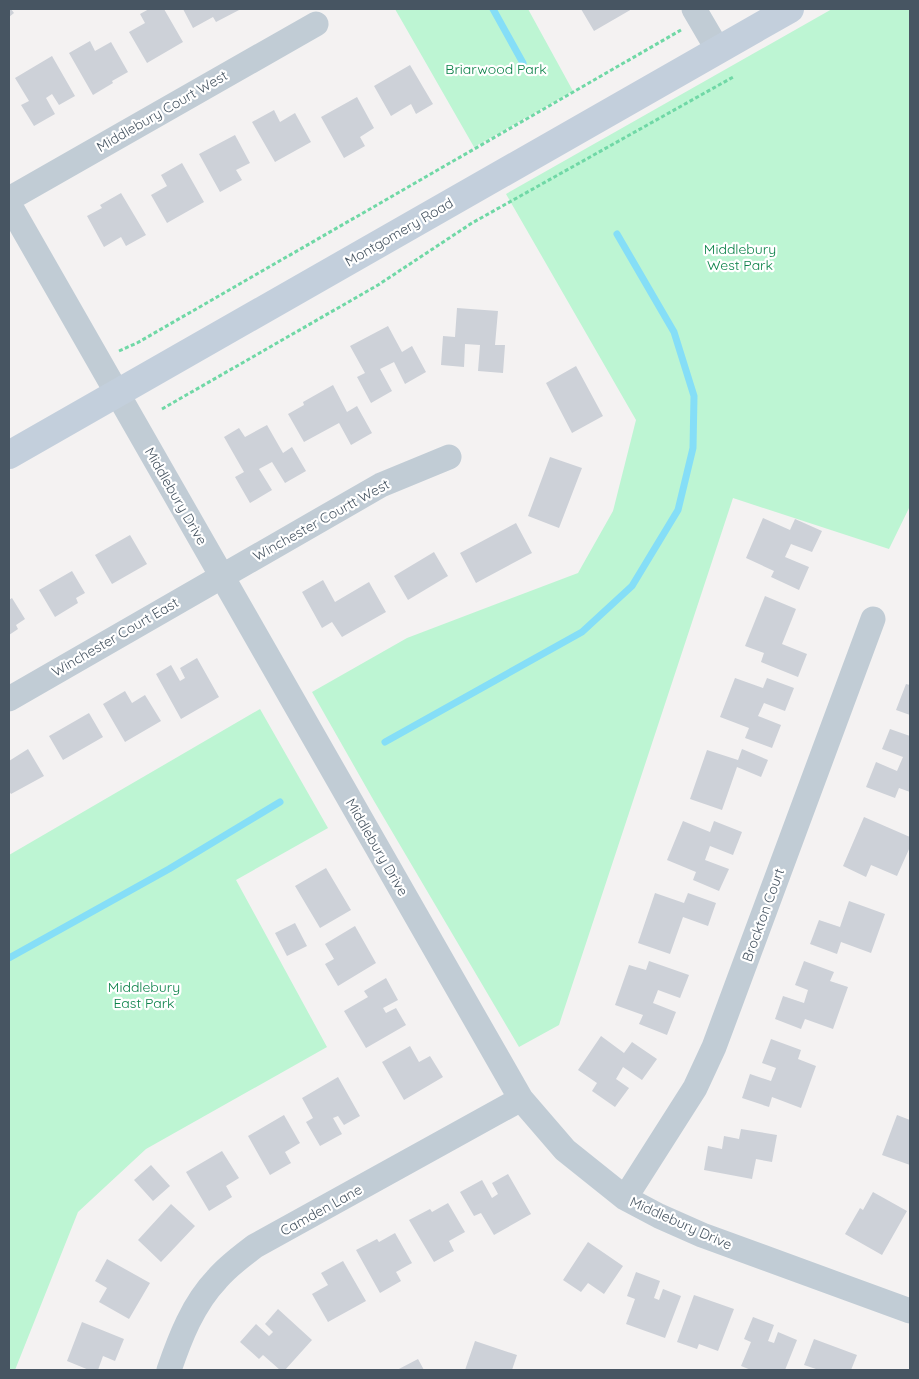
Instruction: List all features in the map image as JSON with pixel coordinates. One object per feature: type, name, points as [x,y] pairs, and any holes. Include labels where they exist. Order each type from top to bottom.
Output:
[{"type":"street","name":"Montgomery Road","points":[[9,455],[790,9]]},
{"type":"street","points":[[688,19],[718,50]]},
{"type":"street","name":"Middlebury Court West","points":[[9,199],[316,24]]},
{"type":"street","name":"Middlebury Drive","points":[[9,204],[522,1099],[565,1150],[625,1198],[702,1235],[910,1312]]},
{"type":"street","name":"Winchester Courtt West","points":[[222,576],[380,485],[449,456]]},
{"type":"street","name":"Winchester Court East","points":[[9,699],[222,576]]},
{"type":"street","name":"Brockton Court","points":[[625,1198],[695,1088],[714,1047],[873,619]]},
{"type":"street","name":"Camden Lane","points":[[169,1370],[190,1317],[211,1286],[236,1260],[255,1246],[522,1099]]},
{"type":"path","points":[[117,352],[146,338],[688,19]]},
{"type":"path","points":[[162,410],[378,285],[472,223],[735,76]]},
{"type":"green space","name":"Briarwood Park","points":[[395,9],[528,9],[573,91],[474,147]]},
{"type":"green space","name":"Middlebury West Park","points":[[832,9],[910,9],[910,506],[889,549],[733,498],[559,1025],[519,1047],[312,692],[407,638],[578,573],[613,511],[636,420],[506,194]]},
{"type":"green space","name":"Middlebury East Park","points":[[260,709],[328,828],[236,880],[327,1047],[146,1149],[78,1212],[15,1370],[9,1370],[9,855]]},
{"type":"building","points":[[9,9],[14,13],[9,17]]},
{"type":"building","points":[[149,9],[164,9],[183,42],[147,63],[129,32],[145,23],[140,14]]},
{"type":"building","points":[[183,9],[241,9],[216,22],[213,17],[193,28]]},
{"type":"building","points":[[581,9],[632,9],[594,31]]},
{"type":"building","points":[[90,41],[95,51],[111,42],[128,72],[93,95],[69,53]]},
{"type":"building","points":[[52,56],[75,96],[59,105],[52,94],[46,98],[55,114],[34,126],[21,105],[29,101],[15,78]]},
{"type":"building","points":[[410,65],[433,104],[416,114],[411,104],[391,116],[374,86]]},
{"type":"building","points":[[357,97],[374,128],[360,137],[365,146],[344,158],[321,117]]},
{"type":"building","points":[[274,110],[280,122],[295,113],[311,142],[275,162],[252,122]]},
{"type":"building","points":[[235,135],[250,163],[236,170],[242,180],[220,192],[199,154]]},
{"type":"building","points":[[182,163],[204,202],[167,223],[151,195],[167,186],[161,175]]},
{"type":"building","points":[[121,193],[146,235],[126,246],[121,237],[104,247],[87,216],[102,208],[100,205]]},
{"type":"building","points":[[457,308],[498,311],[495,345],[505,345],[503,373],[478,371],[480,345],[465,344],[464,367],[441,365],[443,336],[455,337]]},
{"type":"building","points":[[388,326],[402,352],[412,346],[426,372],[405,384],[394,362],[380,369],[392,391],[371,403],[357,377],[365,373],[350,346]]},
{"type":"building","points":[[576,366],[603,416],[572,433],[546,383]]},
{"type":"building","points":[[333,385],[347,412],[357,406],[372,433],[351,445],[339,423],[304,442],[288,414],[304,405],[303,402]]},
{"type":"building","points":[[267,425],[283,453],[292,447],[306,471],[285,483],[272,462],[259,469],[272,490],[250,503],[235,477],[244,472],[224,437],[239,428],[245,437]]},
{"type":"building","points":[[550,457],[582,468],[559,528],[528,516]]},
{"type":"building","points":[[763,518],[790,530],[795,519],[822,531],[812,552],[791,544],[785,557],[809,567],[799,590],[771,577],[774,571],[746,558]]},
{"type":"building","points":[[516,523],[532,553],[476,583],[460,553]]},
{"type":"building","points":[[130,535],[147,564],[112,584],[95,555]]},
{"type":"building","points":[[434,552],[448,576],[408,600],[394,576]]},
{"type":"building","points":[[72,571],[85,593],[76,598],[78,603],[55,617],[39,590]]},
{"type":"building","points":[[323,580],[335,602],[369,582],[386,612],[342,637],[332,622],[322,628],[302,592]]},
{"type":"building","points":[[765,596],[796,609],[782,644],[807,654],[798,677],[761,662],[764,653],[745,646]]},
{"type":"building","points":[[12,598],[25,619],[16,625],[18,629],[9,635],[9,600]]},
{"type":"building","points":[[197,658],[219,697],[181,719],[156,674],[171,665],[180,681],[185,678],[180,668]]},
{"type":"building","points":[[735,678],[763,688],[767,678],[794,688],[785,711],[764,703],[758,716],[781,725],[772,748],[745,738],[749,728],[720,717]]},
{"type":"building","points":[[906,684],[910,685],[910,715],[896,710]]},
{"type":"building","points":[[125,691],[132,703],[145,695],[161,721],[125,742],[103,704]]},
{"type":"building","points":[[89,713],[103,737],[63,760],[49,736]]},
{"type":"building","points":[[890,729],[910,736],[910,792],[899,788],[895,798],[866,787],[876,762],[897,771],[903,757],[882,749]]},
{"type":"building","points":[[28,749],[44,776],[11,794],[9,791],[9,761]]},
{"type":"building","points":[[742,749],[768,760],[761,777],[737,767],[722,810],[690,799],[707,750],[738,760]]},
{"type":"building","points":[[864,817],[910,837],[910,847],[897,876],[871,865],[866,877],[843,866]]},
{"type":"building","points":[[683,821],[710,832],[714,821],[742,832],[733,855],[710,846],[705,860],[729,869],[719,891],[693,880],[696,872],[667,860]]},
{"type":"building","points":[[326,868],[351,910],[320,928],[295,886]]},
{"type":"building","points":[[655,893],[684,903],[688,893],[716,903],[708,926],[683,917],[670,954],[638,943]]},
{"type":"building","points":[[849,901],[885,914],[871,953],[841,942],[837,954],[810,944],[819,920],[840,927]]},
{"type":"building","points":[[295,923],[307,946],[287,956],[275,933]]},
{"type":"building","points":[[355,926],[376,963],[338,986],[325,964],[334,959],[325,944]]},
{"type":"building","points":[[649,961],[689,975],[680,998],[658,990],[653,1003],[676,1012],[667,1035],[639,1024],[643,1015],[615,1005],[629,965],[646,970]]},
{"type":"building","points":[[804,961],[834,972],[830,981],[848,987],[833,1029],[805,1019],[801,1029],[775,1019],[783,996],[804,1003],[808,990],[795,985]]},
{"type":"building","points":[[386,978],[398,1000],[383,1008],[386,1013],[396,1008],[406,1025],[366,1048],[344,1011],[368,997],[364,991]]},
{"type":"building","points":[[601,1036],[624,1053],[632,1042],[657,1059],[642,1080],[623,1067],[616,1079],[629,1088],[615,1107],[592,1091],[597,1083],[578,1070]]},
{"type":"building","points":[[771,1039],[801,1050],[798,1059],[816,1066],[801,1108],[772,1097],[769,1107],[742,1098],[750,1074],[771,1081],[776,1068],[762,1063]]},
{"type":"building","points":[[410,1046],[419,1062],[430,1056],[443,1077],[404,1100],[382,1062]]},
{"type":"building","points":[[338,1077],[360,1116],[344,1125],[338,1116],[333,1118],[342,1134],[320,1146],[306,1122],[313,1118],[302,1098]]},
{"type":"building","points":[[284,1115],[300,1143],[285,1152],[291,1163],[270,1175],[248,1136]]},
{"type":"building","points":[[897,1115],[910,1120],[910,1165],[882,1155]]},
{"type":"building","points":[[741,1129],[777,1135],[772,1162],[756,1159],[752,1179],[704,1170],[708,1146],[722,1149],[724,1136],[739,1139]]},
{"type":"building","points":[[222,1151],[239,1178],[226,1186],[232,1197],[209,1211],[186,1172]]},
{"type":"building","points":[[151,1165],[170,1186],[153,1201],[134,1180]]},
{"type":"building","points":[[508,1174],[531,1214],[494,1235],[481,1213],[474,1216],[460,1192],[482,1180],[492,1198],[498,1194],[492,1183]]},
{"type":"building","points":[[873,1192],[907,1211],[882,1255],[845,1234],[860,1208],[863,1210]]},
{"type":"building","points":[[448,1203],[465,1232],[449,1241],[454,1251],[434,1262],[409,1220],[430,1209],[432,1212]]},
{"type":"building","points":[[171,1204],[195,1226],[161,1262],[138,1240]]},
{"type":"building","points":[[395,1233],[412,1263],[396,1272],[401,1281],[380,1293],[356,1250],[377,1239],[379,1242]]},
{"type":"building","points":[[588,1242],[623,1266],[604,1294],[588,1283],[581,1292],[563,1280]]},
{"type":"building","points":[[107,1259],[150,1283],[129,1319],[99,1302],[107,1288],[95,1281]]},
{"type":"building","points":[[343,1261],[366,1301],[328,1322],[312,1294],[328,1285],[321,1273]]},
{"type":"building","points":[[636,1272],[660,1281],[654,1298],[659,1300],[663,1289],[681,1296],[665,1338],[626,1324],[635,1299],[627,1296]]},
{"type":"building","points":[[694,1295],[734,1309],[718,1351],[699,1344],[697,1349],[677,1342]]},
{"type":"building","points":[[278,1309],[312,1340],[285,1370],[280,1370],[263,1355],[259,1359],[240,1342],[256,1324],[269,1336],[273,1332],[265,1324]]},
{"type":"building","points":[[753,1317],[774,1325],[768,1341],[774,1343],[778,1332],[797,1340],[785,1370],[751,1370],[741,1366],[751,1342],[744,1339]]},
{"type":"building","points":[[82,1322],[124,1339],[115,1361],[103,1356],[98,1370],[89,1370],[67,1361]]},
{"type":"building","points":[[814,1339],[857,1355],[851,1370],[819,1370],[804,1365]]},
{"type":"building","points":[[475,1341],[517,1355],[512,1370],[465,1370]]},
{"type":"building","points":[[418,1359],[424,1370],[397,1370]]},
{"type":"waterway","points":[[493,9],[523,63]]},
{"type":"waterway","points":[[385,742],[582,632],[632,586],[678,510],[693,448],[694,396],[674,332],[617,234]]},
{"type":"waterway","points":[[9,958],[169,869],[280,802]]}]
